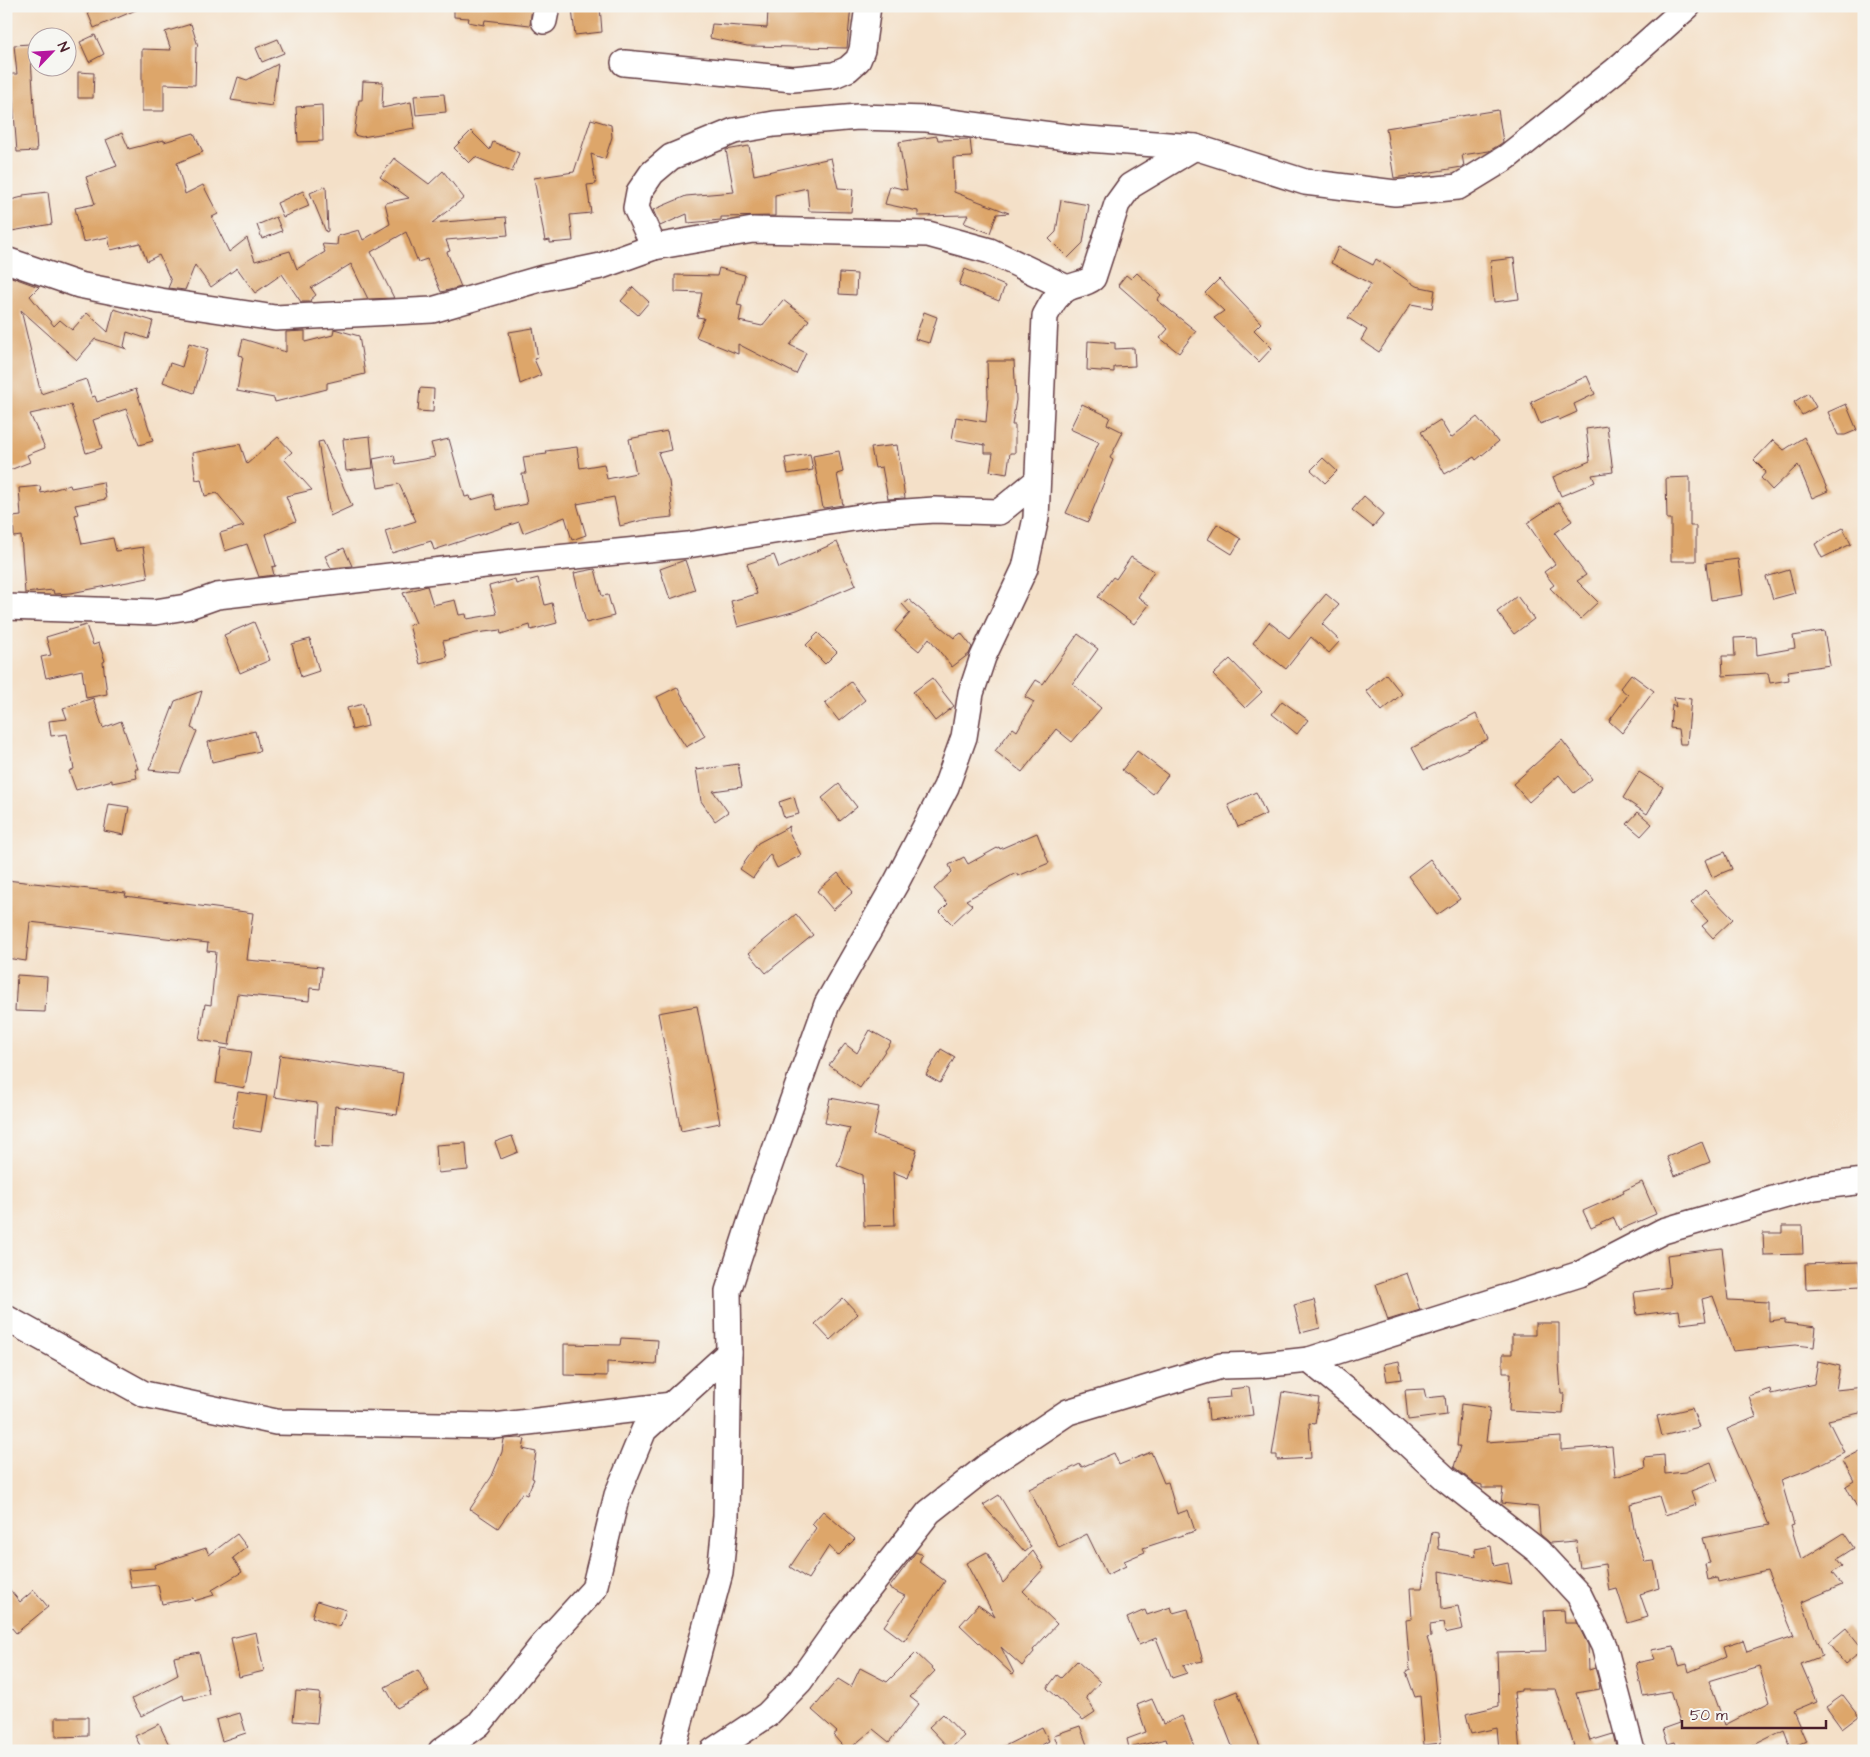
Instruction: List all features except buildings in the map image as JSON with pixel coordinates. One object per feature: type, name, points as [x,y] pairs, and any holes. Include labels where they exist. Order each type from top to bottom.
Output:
[{"type":"street","points":[[624,63],[793,78],[834,75],[848,69],[858,60],[862,50],[868,6]]},
{"type":"street","points":[[654,247],[636,208],[640,192],[652,173],[671,157],[734,131],[774,124],[858,117],[927,119],[1074,138],[1195,147],[1305,182],[1395,193],[1458,187],[1515,151],[1616,70],[1688,6]]},
{"type":"street","points":[[672,1751],[720,1573],[726,1516],[729,1353],[728,1291],[760,1192],[828,1004],[896,883],[946,787],[964,737],[971,693],[983,656],[1025,568],[1036,518],[1045,316],[1054,299],[1067,288],[1084,284],[1093,278],[1117,204],[1130,186],[1195,147]]},
{"type":"street","points":[[6,260],[79,284],[160,301],[275,318],[432,310],[543,278],[601,266],[654,247],[753,230],[928,234],[990,251],[1067,288]]},
{"type":"street","points":[[6,607],[155,612],[186,607],[217,596],[494,564],[688,545],[878,514],[934,510],[999,512],[1037,481]]},
{"type":"street","points":[[713,1751],[767,1715],[800,1681],[839,1626],[929,1512],[986,1467],[1068,1412],[1220,1366],[1262,1366],[1309,1360],[1580,1274],[1663,1231],[1814,1187],[1864,1181]]},
{"type":"street","points":[[6,1318],[144,1394],[276,1422],[494,1426],[672,1406]]},
{"type":"street","points":[[441,1751],[479,1724],[540,1648],[594,1589],[617,1495],[644,1430],[729,1353]]},
{"type":"street","points":[[1309,1360],[1370,1409],[1446,1479],[1538,1551],[1579,1596],[1604,1646],[1632,1751]]}]
